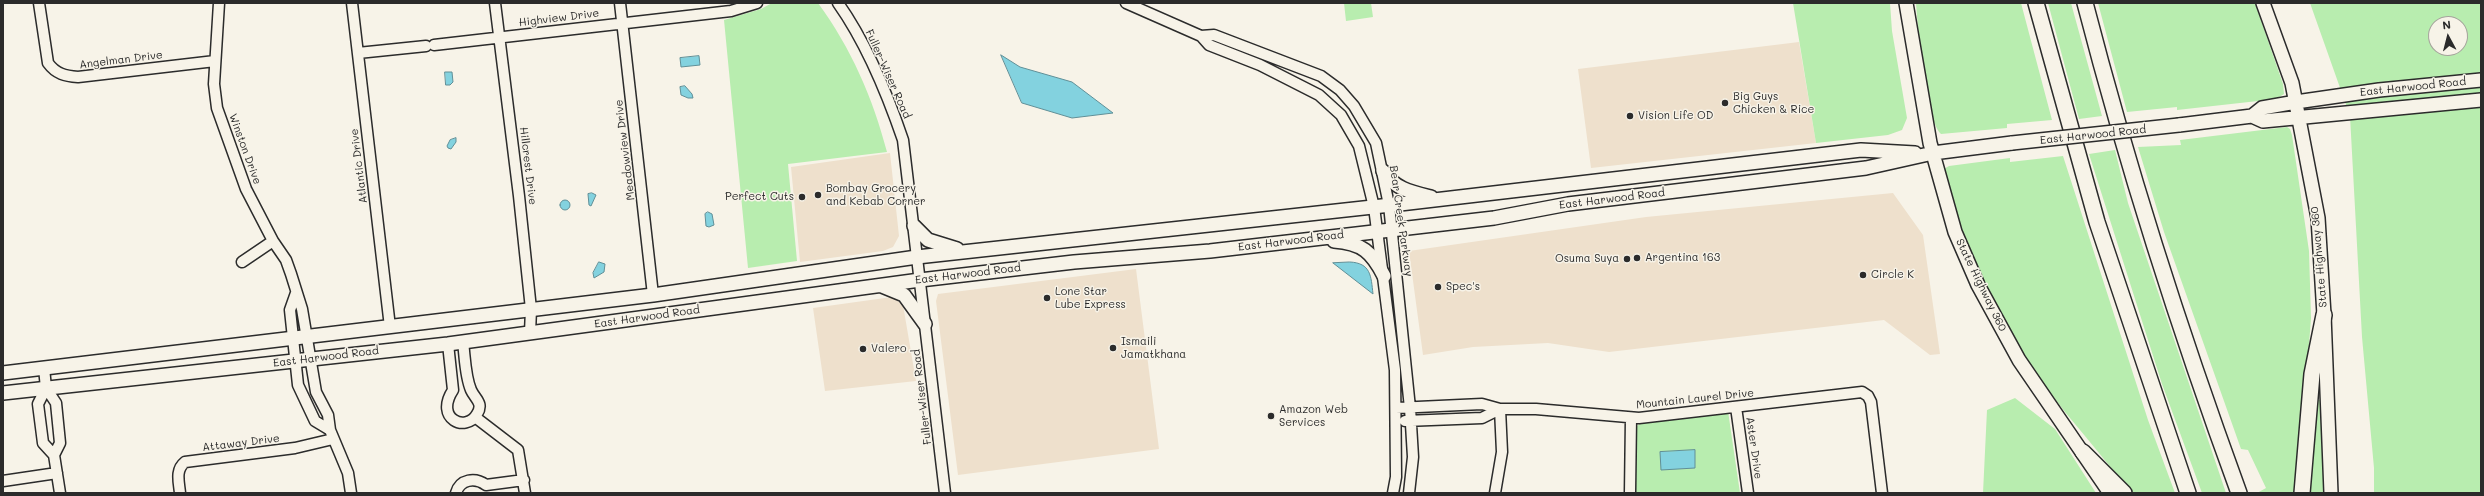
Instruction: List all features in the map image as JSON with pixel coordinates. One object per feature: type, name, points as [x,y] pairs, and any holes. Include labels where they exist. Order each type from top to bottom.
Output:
[{"type":"highway","points":[[2036,3],[2097,222],[2188,493]]},
{"type":"highway","points":[[2085,3],[2165,278],[2240,493]]},
{"type":"highway","points":[[2302,493],[2312,374],[2324,315]]},
{"type":"highway","points":[[2084,452],[2124,493]]},
{"type":"main road","name":"State Highway 360","points":[[1906,3],[1914,60],[1933,153],[1955,232],[1978,286],[2019,360],[2084,452],[2110,493]]},
{"type":"main road","name":"State Highway 360","points":[[2263,3],[2296,102],[2318,218],[2324,315],[2331,493]]},
{"type":"main road","name":"East Harwood Road","points":[[2252,116],[2262,108],[2296,102],[2379,90],[2481,80]]},
{"type":"main road","name":"East Harwood Road","points":[[3,393],[448,344],[920,280],[1074,262],[1378,232],[1494,218],[1568,204],[1866,168],[1933,153],[2012,143],[2252,116],[2263,121],[2481,100]]},
{"type":"main road","name":"East Harwood Road","points":[[3,373],[653,295],[969,251],[1374,207],[1861,150],[1933,153]]},
{"type":"main road","points":[[1383,171],[1390,181],[1400,189],[1440,199]]},
{"type":"main road","points":[[1671,172],[1674,191]]},
{"type":"main road","points":[[914,226],[932,242],[969,251]]},
{"type":"main road","points":[[1072,240],[1074,262]]},
{"type":"main road","points":[[1294,241],[1336,241],[1356,244],[1375,258],[1384,276]]},
{"type":"main road","points":[[878,286],[904,295],[925,324]]},
{"type":"main road","points":[[174,353],[177,375]]},
{"type":"street","name":"Angelman Drive","points":[[39,3],[48,63],[54,71],[67,76],[78,77],[215,61]]},
{"type":"street","name":"Winston Drive","points":[[219,3],[214,84],[218,108],[225,133],[246,189],[273,241],[286,260],[302,310],[309,359],[316,392],[328,415],[331,434],[348,473],[351,493]]},
{"type":"street","name":"Atlantic Drive","points":[[352,3],[390,327]]},
{"type":"street","name":"Hillcrest Drive","points":[[495,3],[531,309],[530,333]]},
{"type":"street","name":"Meadowview Drive","points":[[620,3],[653,295]]},
{"type":"street","name":"Highview Drive","points":[[358,53],[731,11],[757,3]]},
{"type":"street","name":"Fuller-Wiser Road","points":[[838,3],[872,64],[891,106],[903,140],[945,493]]},
{"type":"street","name":"Bear Creek Parkway","points":[[1126,3],[1201,36],[1220,37],[1321,76],[1340,90],[1362,117],[1376,143],[1389,205],[1411,421],[1413,457],[1409,493]]},
{"type":"street","name":"Bear Creek Parkway","points":[[1201,36],[1210,45],[1246,58],[1319,95],[1341,115],[1359,146],[1374,207],[1395,370],[1396,477],[1393,493]]},
{"type":"street","points":[[242,262],[273,241]]},
{"type":"street","points":[[296,293],[290,310],[298,385],[315,421],[331,434]]},
{"type":"street","points":[[448,344],[453,390],[446,403],[448,414],[457,421],[462,422],[475,417],[480,405],[479,400],[472,391],[463,342]]},
{"type":"street","points":[[44,368],[46,388],[56,403],[60,442],[54,455],[60,493]]},
{"type":"street","points":[[46,388],[38,404],[43,444],[54,455]]},
{"type":"street","name":"Mountain Laurel Drive","points":[[1396,408],[1482,404],[1500,409],[1536,409],[1631,418],[1851,391],[1862,392],[1868,396],[1871,402],[1882,493]]},
{"type":"street","name":"Aster Drive","points":[[1736,406],[1748,493]]},
{"type":"street","points":[[1495,493],[1502,452],[1500,409]]},
{"type":"street","name":"Mountain Laurel Drive","points":[[1396,422],[1482,418],[1500,409]]},
{"type":"street","points":[[475,417],[518,450],[525,493]]},
{"type":"street","points":[[1630,493],[1631,418]]},
{"type":"street","name":"Attaway Drive","points":[[180,493],[178,471],[179,466],[185,462],[295,448],[331,434]]},
{"type":"street","points":[[3,481],[57,473]]},
{"type":"street","points":[[456,493],[459,486],[469,480],[475,480],[486,485],[524,480]]},
{"type":"shaded area","points":[[1799,42],[1816,143],[1591,168],[1578,69]]},
{"type":"shaded area","points":[[890,153],[899,236],[893,247],[883,251],[800,262],[791,167]]},
{"type":"shaded area","points":[[1893,193],[1923,235],[1940,354],[1930,355],[1884,320],[1609,352],[1548,343],[1473,347],[1423,355],[1409,251],[1646,217]]},
{"type":"shaded area","points":[[1136,269],[1159,449],[958,475],[936,301],[938,294]]},
{"type":"shaded area","points":[[892,297],[903,305],[916,381],[825,391],[813,308]]},
{"type":"green space","points":[[772,3],[818,3],[841,38],[860,74],[875,112],[887,152],[788,164],[797,261],[748,268],[724,20],[761,9]]},
{"type":"green space","points":[[1344,3],[1371,3],[1373,17],[1346,21]]},
{"type":"green space","points":[[1793,3],[1890,3],[1892,31],[1907,118],[1902,130],[1888,135],[1816,143]]},
{"type":"green space","points":[[1916,3],[2021,3],[2052,120],[2007,124],[2007,128],[1941,134],[1935,125],[1923,72]]},
{"type":"green space","points":[[2048,3],[2071,3],[2102,116],[2079,119]]},
{"type":"green space","points":[[2098,3],[2255,3],[2283,84],[2284,94],[2276,99],[2177,110],[2177,107],[2127,112]]},
{"type":"green space","points":[[2310,3],[2481,3],[2481,493],[2374,493],[2374,468],[2362,337],[2350,116]]},
{"type":"green space","points":[[2287,127],[2290,129],[2292,135],[2309,251],[2311,318],[2298,493],[2257,493],[2266,488],[2248,450],[2241,449],[2164,232],[2138,147],[2181,145],[2180,140]]},
{"type":"green space","points":[[2115,150],[2128,203],[2226,493],[2202,493],[2162,384],[2089,154]]},
{"type":"green space","points":[[2063,156],[2148,420],[2175,493],[2130,493],[2045,386],[2013,336],[1984,282],[1960,227],[1942,170],[1949,166],[2010,158],[2010,162]]},
{"type":"green space","points":[[2015,398],[2055,429],[2096,493],[1983,493],[1987,410]]},
{"type":"green space","points":[[2315,400],[2320,400],[2324,493],[2308,493]]},
{"type":"green space","points":[[1728,411],[1740,493],[1635,493],[1637,426],[1643,421]]},
{"type":"water","points":[[1001,55],[1020,67],[1072,82],[1113,113],[1072,118],[1022,103]]},
{"type":"water","points":[[699,56],[700,65],[681,67],[680,58]]},
{"type":"water","points":[[445,72],[452,72],[453,82],[450,85],[446,85]]},
{"type":"water","points":[[685,86],[692,94],[693,98],[688,98],[681,95],[680,87]]},
{"type":"water","points":[[456,138],[456,142],[451,149],[448,148],[447,146],[450,140]]},
{"type":"water","points":[[592,193],[596,195],[591,206],[589,205],[588,194]]},
{"type":"water","points":[[563,200],[567,200],[569,201],[569,209],[563,210],[560,207],[560,203]]},
{"type":"water","points":[[708,212],[712,214],[714,225],[709,227],[706,226],[705,214]]},
{"type":"water","points":[[599,262],[605,264],[604,272],[594,278],[593,273]]},
{"type":"water","points":[[1350,262],[1362,265],[1369,272],[1373,294],[1333,263]]},
{"type":"water","points":[[1695,450],[1695,468],[1661,470],[1660,452]]},
{"type":"place","name":"Big Guys Chicken & Rice","points":[[1725,103]]},
{"type":"place","name":"Vision Life OD","points":[[1630,116]]},
{"type":"place","name":"Bombay Grocery and Kebab Corner","points":[[818,195]]},
{"type":"place","name":"Perfect Cuts","points":[[802,197]]},
{"type":"place","name":"Argentina 163","points":[[1637,258]]},
{"type":"place","name":"Osuma Suya","points":[[1627,259]]},
{"type":"place","name":"Circle K","points":[[1863,275]]},
{"type":"place","name":"Spec's","points":[[1438,287]]},
{"type":"place","name":"Lone Star Lube Express","points":[[1047,298]]},
{"type":"place","name":"Ismaili Jamatkhana","points":[[1113,348]]},
{"type":"place","name":"Valero","points":[[863,349]]},
{"type":"place","name":"Amazon Web Services","points":[[1271,416]]}]
